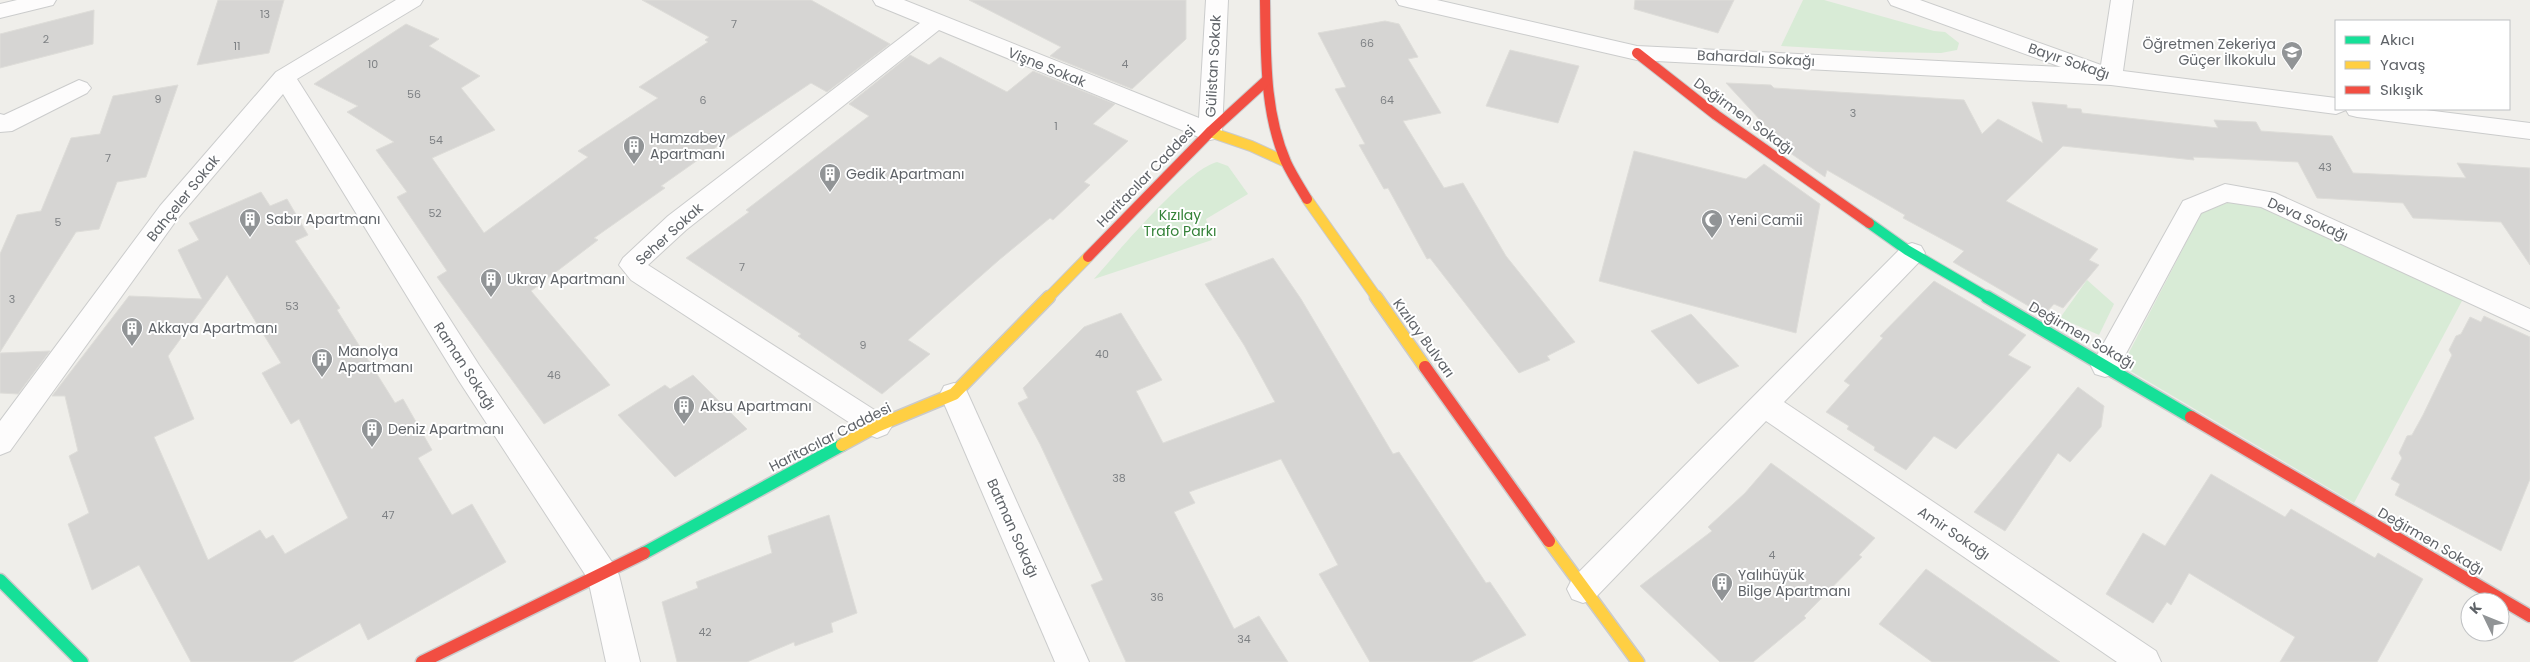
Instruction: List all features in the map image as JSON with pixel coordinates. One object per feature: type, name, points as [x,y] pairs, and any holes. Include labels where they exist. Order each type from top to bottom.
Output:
[{"type":"street","points":[[0,11],[45,0]]},
{"type":"street","name":"Bahçeler Sokak","points":[[0,443],[169,212],[284,77],[412,0]]},
{"type":"street","name":"Vişne Sokak","points":[[884,0],[1210,132]]},
{"type":"street","name":"Gülistan Sokak","points":[[1210,132],[1217,0]]},
{"type":"street","name":"Kızılay Bulvarı","points":[[1265,0],[1267,116],[1286,162],[1313,207],[1583,589],[1638,662]]},
{"type":"street","name":"Bahardalı Sokağı","points":[[1408,0],[1637,53],[2111,77]]},
{"type":"street","name":"Bayır Sokağı","points":[[1899,0],[2111,77],[2335,106]]},
{"type":"street","points":[[2111,77],[2122,0]]},
{"type":"street","name":"Seher Sokak","points":[[877,426],[640,273],[632,265],[677,223],[935,22]]},
{"type":"street","name":"Değirmen Sokağı","points":[[1637,53],[1716,116],[1912,252],[2530,616]]},
{"type":"street","name":"Raman Sokağı","points":[[284,77],[469,373],[603,575],[624,662]]},
{"type":"street","name":"Haritacılar Caddesi","points":[[422,662],[603,575],[877,426],[954,394],[1210,132],[1267,80]]},
{"type":"street","points":[[0,122],[3,125],[79,88]]},
{"type":"street","points":[[2365,110],[2530,131]]},
{"type":"street","points":[[1210,132],[1236,125]]},
{"type":"street","points":[[1210,132],[1251,146],[1286,162]]},
{"type":"street","name":"Deva Sokağı","points":[[2105,366],[2192,207],[2225,193],[2266,199],[2530,321]]},
{"type":"street","points":[[1583,589],[1912,252]]},
{"type":"street","name":"Batman Sokağı","points":[[954,394],[1072,662]]},
{"type":"street","name":"Amir Sokağı","points":[[1764,404],[2144,662]]},
{"type":"street","points":[[0,580],[82,662]]},
{"type":"green space","points":[[1803,0],[1824,0],[1934,31],[1945,32],[1959,43],[1957,50],[1941,53],[1883,52],[1781,46]]},
{"type":"green space","name":"Kızılay Trafo Parkı","points":[[1217,162],[1228,166],[1248,194],[1206,219],[1212,240],[1094,279],[1135,232],[1171,195],[1204,168]]},
{"type":"green space","points":[[2233,201],[2263,203],[2463,299],[2354,503],[2122,366],[2202,212]]},
{"type":"green space","points":[[2087,280],[2114,304],[2099,335],[2060,318]]},
{"type":"building","points":[[218,0],[284,0],[269,53],[197,65]]},
{"type":"building","points":[[642,0],[811,0],[890,44],[827,92],[811,83],[729,138],[661,186],[665,188],[594,238],[598,240],[531,291],[610,385],[544,424],[437,277],[447,271],[397,197],[407,192],[376,150],[394,142],[347,112],[358,106],[314,84],[406,24],[439,39],[429,46],[480,76],[461,88],[495,130],[432,158],[484,233],[588,157],[578,151],[658,98],[639,87],[708,42],[705,40],[709,37]]},
{"type":"building","points":[[969,0],[1186,0],[1186,39],[1132,89],[1050,56],[1061,47]]},
{"type":"building","points":[[1635,0],[1734,0],[1718,33],[1634,9]]},
{"type":"building","points":[[94,10],[93,44],[0,68],[0,34]]},
{"type":"building","points":[[1385,21],[1399,24],[1418,57],[1408,59],[1441,113],[1403,121],[1444,188],[1463,183],[1506,256],[1575,342],[1547,356],[1550,360],[1519,373],[1430,258],[1427,259],[1388,188],[1384,189],[1359,145],[1365,144],[1335,89],[1346,87],[1318,33]]},
{"type":"building","points":[[1510,50],[1579,66],[1558,123],[1486,106]]},
{"type":"building","points":[[910,55],[929,65],[940,57],[1007,92],[1033,71],[1115,104],[1093,124],[1128,141],[1084,182],[1090,185],[1053,220],[1050,218],[999,260],[908,340],[930,354],[882,394],[798,336],[801,334],[686,258],[749,212],[746,210],[869,116],[849,104]]},
{"type":"building","points":[[1726,83],[1771,85],[1774,88],[1964,100],[1982,134],[1998,119],[2043,143],[2032,102],[2067,105],[2067,108],[2081,109],[2082,113],[2218,128],[2214,120],[2256,122],[2261,131],[2332,136],[2353,173],[2466,178],[2457,163],[2530,168],[2530,265],[2501,222],[2413,218],[2403,203],[2317,198],[2298,162],[2193,157],[2194,160],[2063,146],[2006,201],[2098,249],[2089,260],[2099,265],[2063,308],[2054,304],[2044,315],[1953,262],[1964,251],[1903,218],[1905,215],[1827,170],[1825,177],[1783,148],[1785,147]]},
{"type":"building","points":[[178,85],[146,177],[117,182],[99,229],[76,232],[0,352],[0,254],[17,215],[41,211],[71,138],[100,134],[113,96]]},
{"type":"building","name":"Yeni Camii","points":[[1634,151],[1746,179],[1764,164],[1820,204],[1796,333],[1599,281]]},
{"type":"building","points":[[261,192],[270,206],[287,199],[308,235],[295,241],[340,308],[337,310],[395,403],[403,399],[432,450],[418,458],[452,515],[472,504],[506,562],[368,640],[360,623],[292,662],[191,662],[139,565],[92,590],[68,524],[89,513],[69,456],[78,451],[65,396],[52,396],[129,296],[202,299],[178,250],[199,240],[189,223]],"holes":[[[227,275],[281,363],[262,373],[291,424],[299,419],[348,518],[285,554],[273,535],[266,539],[260,530],[208,560],[154,437],[194,419],[168,356]]]},
{"type":"building","points":[[1273,258],[1301,299],[1393,454],[1399,452],[1486,583],[1490,582],[1526,635],[1471,662],[1370,662],[1319,574],[1338,565],[1281,459],[1189,492],[1195,503],[1174,512],[1234,629],[1259,616],[1288,662],[1126,662],[1091,585],[1103,580],[1040,444],[1018,403],[1028,398],[1023,388],[1084,327],[1121,313],[1162,380],[1136,391],[1163,443],[1275,402],[1244,345],[1205,284]]},
{"type":"building","points":[[1934,281],[2026,335],[2008,355],[2031,367],[1956,449],[1934,436],[1906,470],[1874,450],[1875,447],[1847,429],[1849,426],[1826,412],[1850,385],[1844,381],[1883,338],[1880,336]]},
{"type":"building","points":[[1691,314],[1739,366],[1698,384],[1651,331]]},
{"type":"building","points":[[2484,316],[2530,337],[2530,479],[2501,551],[2395,495],[2400,484],[2391,479],[2402,458],[2399,453],[2407,436],[2412,435],[2452,355],[2449,350],[2456,336],[2461,334],[2470,317],[2481,322]]},
{"type":"building","points":[[50,351],[18,394],[0,393],[0,353]]},
{"type":"building","name":"Aksu Apartmanı","points":[[693,375],[747,429],[675,477],[618,415],[665,385],[670,389]]},
{"type":"building","points":[[2078,387],[2104,406],[2101,427],[2070,462],[2058,453],[2005,531],[1974,512]]},
{"type":"building","points":[[1771,463],[1875,538],[1859,555],[1862,557],[1804,616],[1806,618],[1753,662],[1720,662],[1640,586],[1712,531],[1708,527],[1745,493]]},
{"type":"building","points":[[2211,474],[2285,517],[2291,509],[2375,558],[2378,553],[2423,579],[2377,662],[2280,662],[2295,637],[2189,573],[2171,605],[2167,602],[2153,623],[2106,594],[2143,533],[2165,546]]},
{"type":"building","points":[[829,515],[857,613],[831,623],[833,632],[795,646],[794,642],[747,662],[677,662],[662,602],[698,588],[696,582],[772,553],[768,536]]},
{"type":"building","points":[[1926,569],[2060,662],[1932,662],[1879,624]]},
{"type":"traffic: fast","points":[[1869,223],[1907,250],[2191,417]]},
{"type":"traffic: fast","points":[[644,553],[842,445]]},
{"type":"traffic: fast","points":[[0,580],[82,662]]},
{"type":"traffic: slow","points":[[1210,132],[1251,146],[1286,162]]},
{"type":"traffic: slow","points":[[1307,199],[1425,367]]},
{"type":"traffic: slow","points":[[842,445],[877,426],[954,394],[1088,257]]},
{"type":"traffic: slow","points":[[1549,541],[1638,662]]},
{"type":"traffic: jam","points":[[1265,0],[1267,82],[1273,123],[1286,162],[1307,199]]},
{"type":"traffic: jam","points":[[1637,53],[1716,115],[1869,223]]},
{"type":"traffic: jam","points":[[1088,257],[1210,132],[1267,80]]},
{"type":"traffic: jam","points":[[1425,367],[1549,541]]},
{"type":"traffic: jam","points":[[2191,417],[2530,616]]},
{"type":"traffic: jam","points":[[422,662],[603,575],[644,553]]},
{"type":"place","name":"Öğretmen Zekeriya Güçer İlkokulu","points":[[2292,71]]},
{"type":"place","name":"Hamzabey Apartmanı","points":[[634,165]]},
{"type":"place","name":"Gedik Apartmanı","points":[[830,193]]},
{"type":"place","name":"Sabır Apartmanı","points":[[250,238]]},
{"type":"place","name":"Yeni Camii","points":[[1712,239]]},
{"type":"place","name":"Ukray Apartmanı","points":[[491,298]]},
{"type":"place","name":"Akkaya Apartmanı","points":[[132,347]]},
{"type":"place","name":"Manolya Apartmanı","points":[[322,378]]},
{"type":"place","name":"Aksu Apartmanı","points":[[684,425]]},
{"type":"place","name":"Deniz Apartmanı","points":[[372,448]]},
{"type":"place","name":"Yalıhüyük Bilge Apartmanı","points":[[1722,602]]}]
